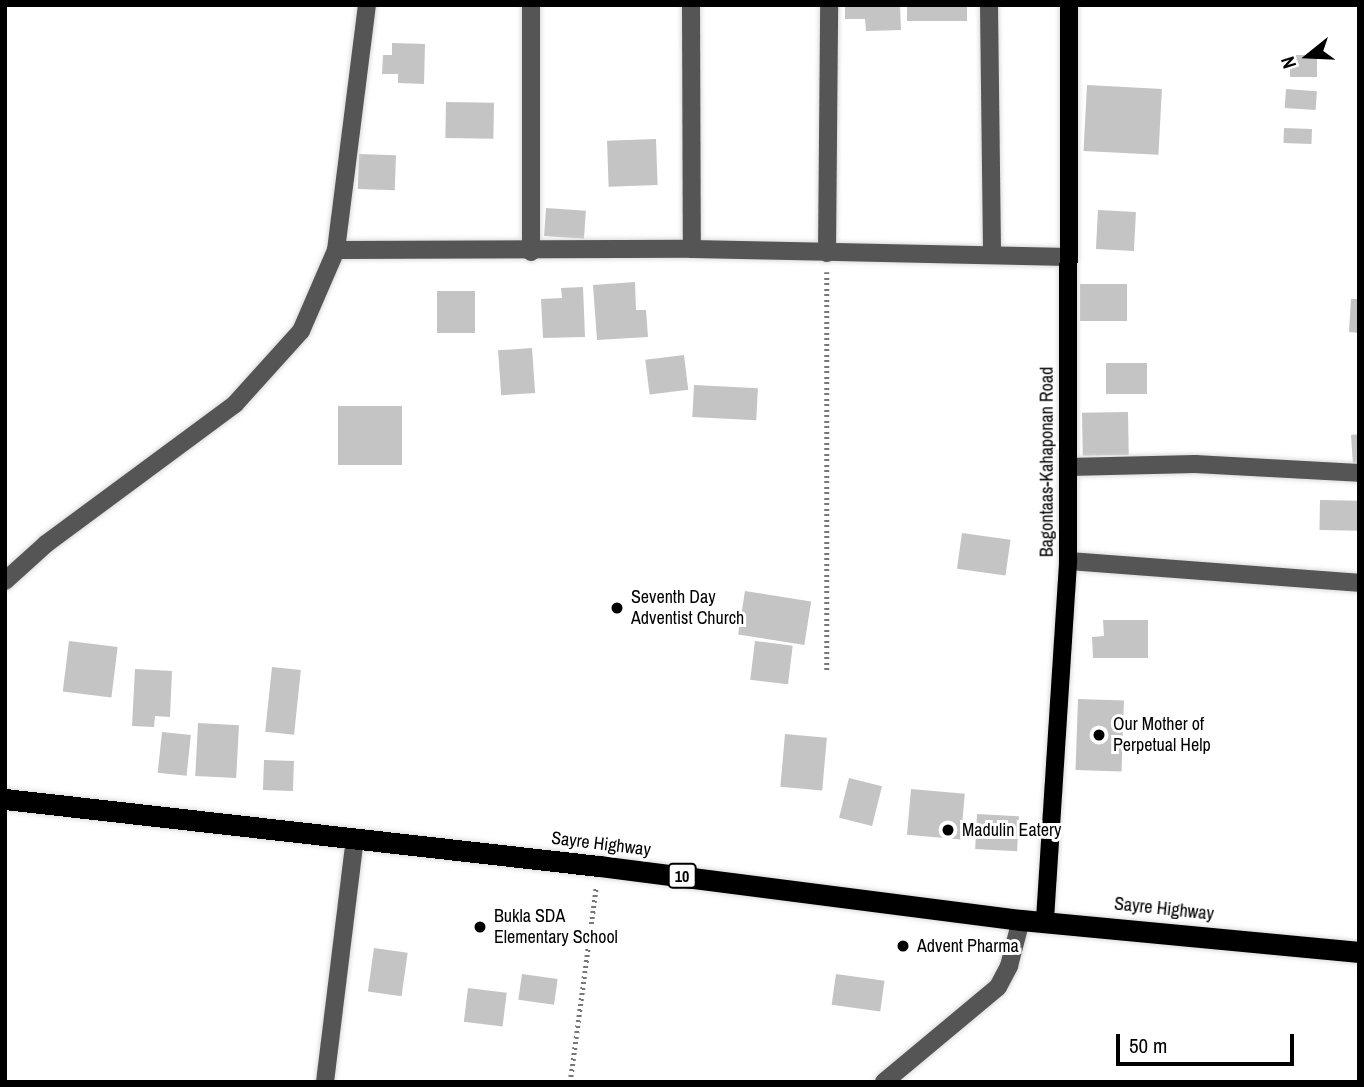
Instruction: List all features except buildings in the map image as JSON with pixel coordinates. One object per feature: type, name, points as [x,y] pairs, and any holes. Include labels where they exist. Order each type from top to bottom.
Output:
[{"type":"highway","name":"Sayre Highway","points":[[5,799],[599,866],[1021,920],[1045,919],[1359,952]]},
{"type":"main road","name":"Bagontaas-Kahaponan Road","points":[[1045,919],[1068,561],[1069,5]]},
{"type":"street","points":[[5,580],[46,544],[235,404],[301,331],[336,250],[367,5]]},
{"type":"street","points":[[531,5],[531,251]]},
{"type":"street","points":[[691,5],[692,249]]},
{"type":"street","points":[[827,253],[829,5]]},
{"type":"street","points":[[989,5],[992,256]]},
{"type":"street","points":[[336,250],[692,249],[1069,257]]},
{"type":"street","points":[[1068,467],[1195,464],[1359,473]]},
{"type":"street","points":[[1068,561],[1359,583]]},
{"type":"street","points":[[326,1082],[355,838]]},
{"type":"street","points":[[884,1082],[998,987],[1009,966],[1021,920]]},
{"type":"path","points":[[827,253],[827,670]]},
{"type":"path","points":[[570,1082],[599,866]]},
{"type":"place","name":"Seventh Day Adventist Church","points":[[617,608]]},
{"type":"place","name":"Our Mother of Perpetual Help","points":[[1099,735]]},
{"type":"place","name":"Madulin Eatery","points":[[948,830]]},
{"type":"place","name":"Bukla SDA Elementary School","points":[[480,927]]},
{"type":"place","name":"Advent Pharma","points":[[903,946]]}]
